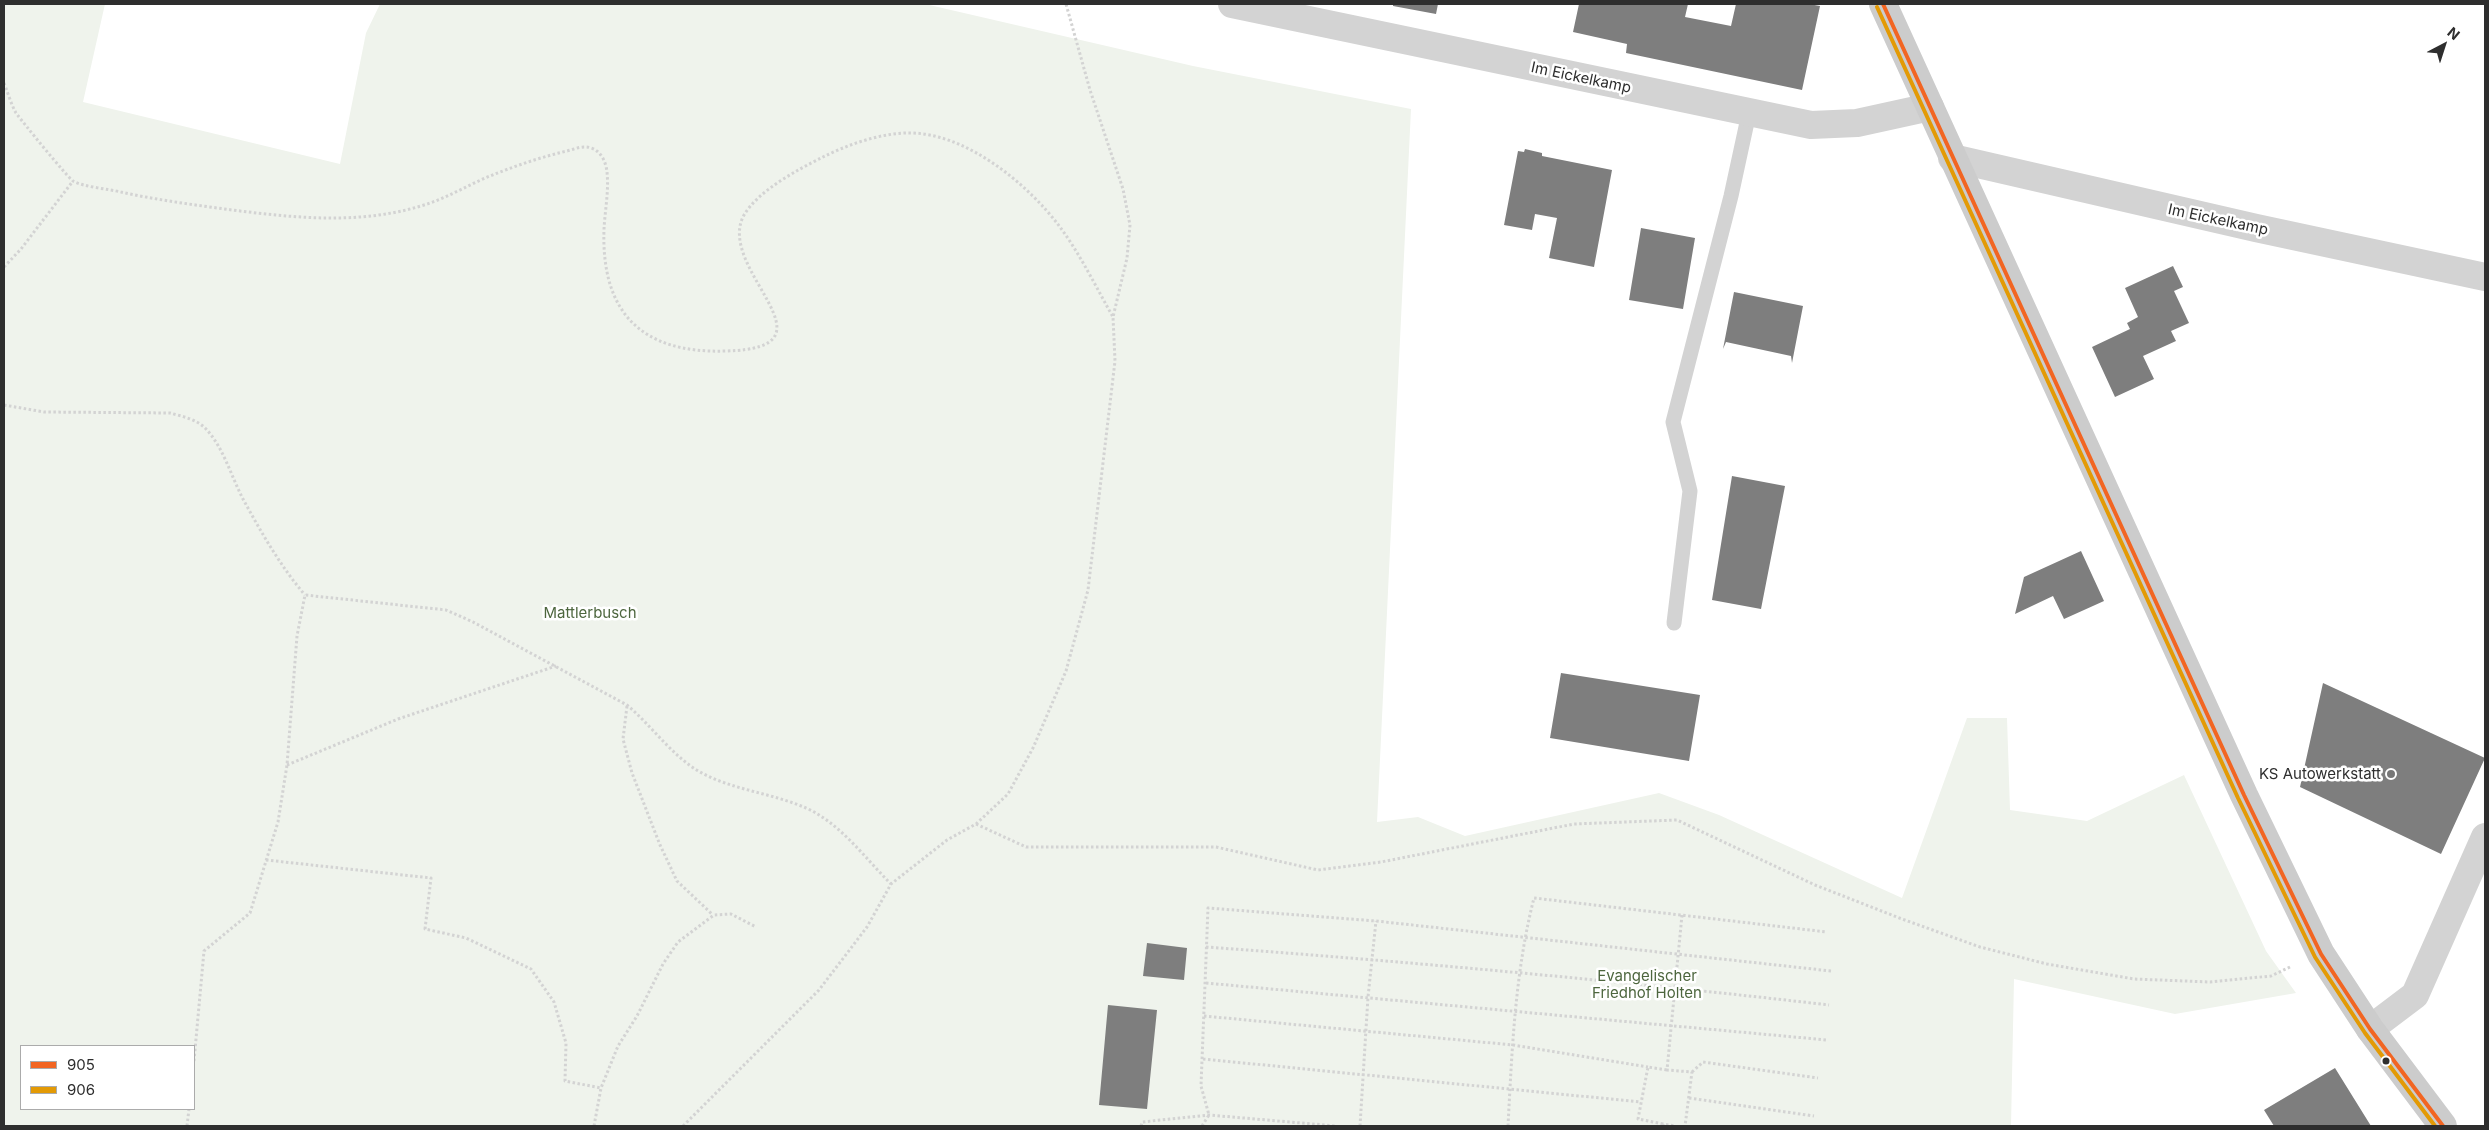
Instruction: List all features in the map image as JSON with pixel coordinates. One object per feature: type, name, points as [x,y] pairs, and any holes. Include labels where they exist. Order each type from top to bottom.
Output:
[{"type":"main road","points":[[1883,4],[2244,796],[2321,954],[2373,1032],[2442,1126]]},
{"type":"street","name":"Im Eickelkamp","points":[[1232,4],[1811,125],[1857,123],[1930,107]]},
{"type":"street","name":"Im Eickelkamp","points":[[1952,158],[2246,226],[2485,277]]},
{"type":"street","points":[[2373,1032],[2415,995],[2485,837]]},
{"type":"lane","points":[[1674,623],[1690,491],[1673,422],[1731,196],[1749,113]]},
{"type":"path","points":[[683,1126],[819,990],[867,927],[891,884],[947,840],[976,824],[1008,794],[1033,748],[1066,671],[1088,590],[1102,485],[1115,361],[1113,317],[1127,258],[1130,226],[1122,189],[1090,90],[1066,4]]},
{"type":"path","points":[[4,83],[16,113],[73,181],[140,196],[248,212],[317,219],[384,215],[427,204],[520,165],[582,147],[594,148],[604,158],[607,170],[604,229],[607,280],[613,296],[623,313],[636,327],[652,338],[667,344],[720,352],[756,349],[774,337],[778,326],[775,314],[744,259],[738,242],[740,226],[745,212],[767,191],[798,169],[832,152],[868,139],[908,133],[940,138],[979,154],[1012,177],[1042,204],[1062,230],[1113,317]]},
{"type":"path","points":[[4,267],[73,181]]},
{"type":"path","points":[[4,406],[44,412],[170,413],[189,418],[204,427],[215,441],[243,499],[290,577],[305,596],[446,610],[556,666],[627,705],[681,757],[700,772],[806,808],[831,823],[891,884]]},
{"type":"path","points":[[195,1050],[204,951],[250,913],[278,822],[287,765],[297,636],[305,596]]},
{"type":"path","points":[[287,765],[398,719],[556,666]]},
{"type":"path","points":[[627,705],[623,739],[632,773],[660,845],[677,881],[714,915]]},
{"type":"path","points":[[976,824],[1026,847],[1216,847],[1318,870],[1381,862],[1574,824],[1677,820],[1816,885],[1893,916],[1980,947],[2047,964],[2134,979],[2210,982],[2271,976],[2321,954]]},
{"type":"path","points":[[266,860],[431,878],[426,929],[466,938],[531,969],[554,1002],[566,1043],[566,1081],[601,1088]]},
{"type":"path","points":[[1508,1126],[1520,973],[1524,938],[1534,898],[1827,932]]},
{"type":"path","points":[[1202,1126],[1209,1115],[1202,1086],[1208,908],[1376,921],[1524,938],[1678,952],[1832,971]]},
{"type":"path","points":[[594,1126],[601,1088],[618,1046],[637,1016],[663,964],[678,942],[714,915],[731,914],[756,927]]},
{"type":"path","points":[[1667,1070],[1682,915]]},
{"type":"path","points":[[1360,1126],[1368,997],[1376,921]]},
{"type":"path","points":[[1206,947],[1372,959],[1675,987],[1829,1005]]},
{"type":"path","points":[[1205,983],[1827,1040]]},
{"type":"path","points":[[1204,1016],[1513,1045],[1667,1070],[1692,1072]]},
{"type":"path","points":[[1203,1059],[1642,1102]]},
{"type":"path","points":[[1685,1126],[1692,1072],[1703,1062],[1818,1078]]},
{"type":"path","points":[[1648,1067],[1638,1119],[1675,1126]]},
{"type":"path","points":[[1689,1098],[1814,1116]]},
{"type":"path","points":[[187,1126],[189,1110]]},
{"type":"path","points":[[1141,1126],[1142,1122],[1209,1115],[1336,1126]]},
{"type":"green space","name":"Mattlerbusch","points":[[4,4],[105,4],[83,102],[340,164],[366,33],[380,4],[925,4],[1193,66],[1411,109],[1377,822],[1418,817],[1465,836],[1659,793],[1719,815],[1902,898],[1967,718],[2007,718],[2010,810],[2087,821],[2184,775],[2266,951],[2296,993],[2175,1014],[2014,979],[2011,1126],[4,1126]]},
{"type":"building","points":[[1393,4],[1438,4],[1436,14],[1393,6]]},
{"type":"building","points":[[1579,4],[1688,4],[1685,17],[1731,26],[1736,4],[1809,4],[1820,6],[1802,90],[1626,53],[1627,44],[1573,32]]},
{"type":"building","points":[[1525,149],[1542,153],[1542,156],[1612,170],[1594,267],[1549,258],[1557,218],[1535,214],[1532,230],[1504,225],[1518,151],[1524,152]]},
{"type":"building","points":[[1641,228],[1695,238],[1683,309],[1629,300]]},
{"type":"building","points":[[2173,266],[2183,287],[2174,291],[2189,323],[2171,331],[2176,341],[2143,356],[2154,379],[2115,397],[2092,347],[2130,329],[2127,323],[2138,317],[2125,288]]},
{"type":"building","points":[[1734,292],[1803,306],[1792,363],[1791,356],[1726,342],[1723,349]]},
{"type":"building","points":[[1732,476],[1785,486],[1761,609],[1712,600]]},
{"type":"building","points":[[2081,551],[2104,601],[2064,619],[2053,596],[2015,614],[2024,577]]},
{"type":"building","points":[[1561,673],[1700,695],[1689,761],[1550,738]]},
{"type":"building","name":"KS Autowerkstatt","points":[[2323,683],[2485,758],[2441,854],[2300,787]]},
{"type":"building","points":[[1147,943],[1187,948],[1184,980],[1143,976]]},
{"type":"building","points":[[1108,1005],[1157,1010],[1147,1109],[1099,1105]]},
{"type":"building","points":[[2335,1068],[2371,1126],[2274,1126],[2264,1110]]},
{"type":"transit line","name":"905","points":[[1883,4],[2244,795],[2321,954],[2370,1029],[2443,1126]]},
{"type":"transit line","name":"906","points":[[1877,7],[2238,798],[2315,957],[2365,1033],[2435,1126]]},
{"type":"place","name":"KS Autowerkstatt","points":[[2391,774]]},
{"type":"park label","name":"Evangelischer Friedhof Holten","points":[[1647,984]]}]
